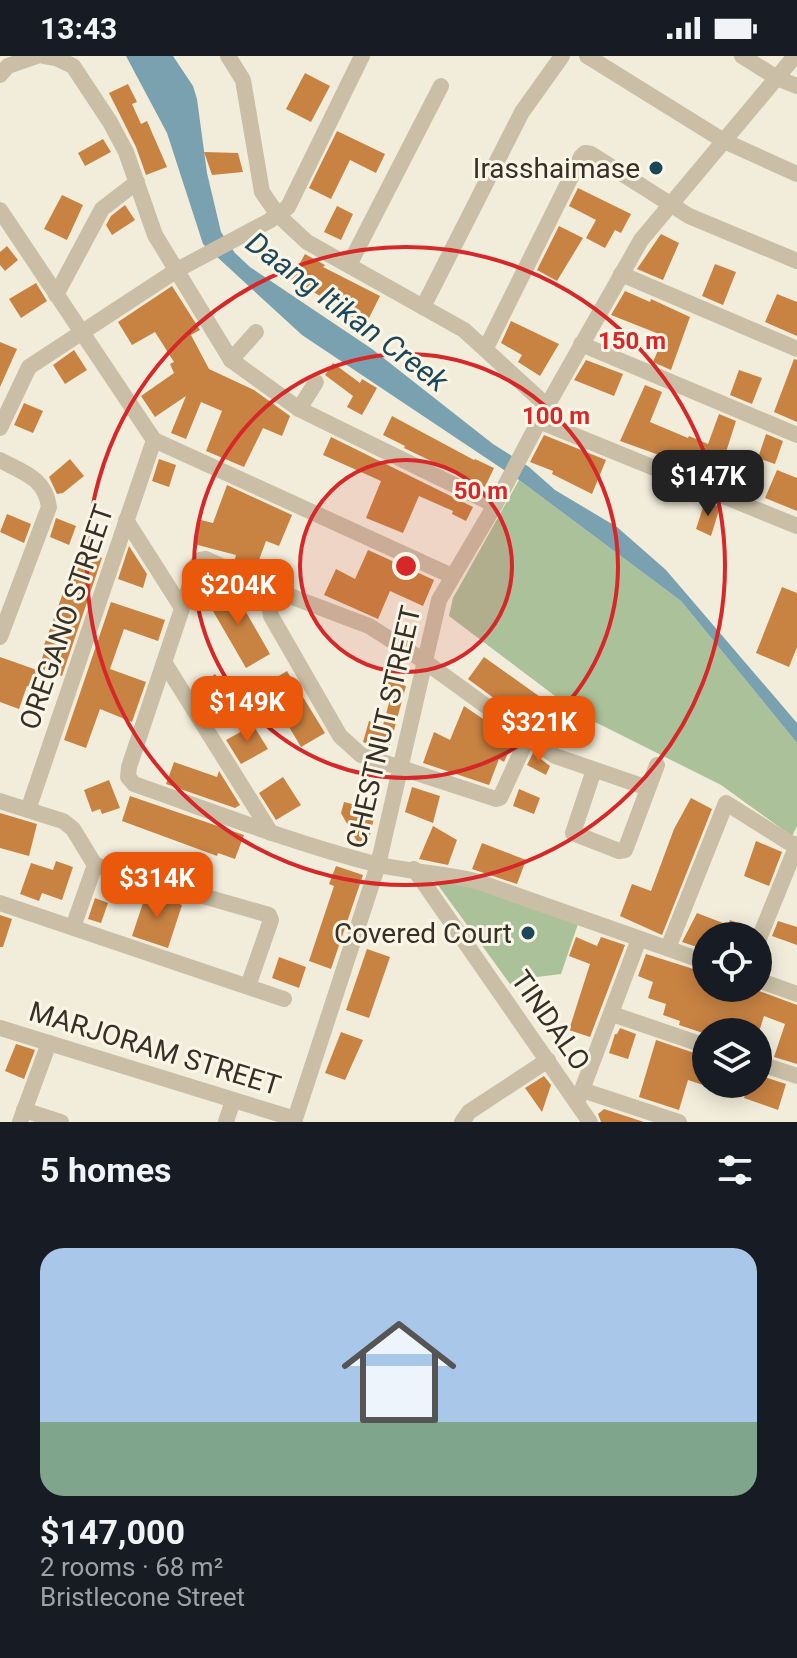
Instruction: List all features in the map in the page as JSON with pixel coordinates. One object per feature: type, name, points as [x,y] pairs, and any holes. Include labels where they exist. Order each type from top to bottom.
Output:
[{"type":"street","points":[[0,75],[8,66],[37,56]]},
{"type":"street","points":[[44,56],[73,66],[126,152],[155,235],[231,360],[299,409],[495,505]]},
{"type":"street","points":[[228,56],[243,80],[262,192],[274,218],[307,242],[464,330],[486,348],[543,414],[797,526]]},
{"type":"street","points":[[0,428],[29,367],[177,270],[274,218],[288,207],[362,56]]},
{"type":"street","points":[[423,307],[522,112],[562,56]]},
{"type":"street","points":[[587,56],[724,141],[797,174]]},
{"type":"street","points":[[742,56],[777,78],[797,86]]},
{"type":"street","name":"CHESTNUT STREET","points":[[294,1120],[378,865],[439,600],[641,240],[795,56]]},
{"type":"street","points":[[349,265],[441,86]]},
{"type":"street","points":[[486,348],[585,153],[689,216],[797,261]]},
{"type":"street","points":[[56,295],[102,209],[137,182]]},
{"type":"street","points":[[0,210],[154,440],[452,576]]},
{"type":"street","points":[[621,274],[797,349]]},
{"type":"street","points":[[231,360],[256,332]]},
{"type":"street","points":[[581,344],[797,435]]},
{"type":"street","points":[[299,409],[316,382]]},
{"type":"street","name":"OREGANO STREET","points":[[28,810],[154,440]]},
{"type":"street","points":[[0,460],[37,480],[47,493],[49,507],[0,637]]},
{"type":"street","points":[[126,520],[182,608]]},
{"type":"street","points":[[648,788],[555,756],[424,661],[369,626],[266,587],[206,559],[200,560],[182,608],[128,777],[134,784],[271,833],[378,865],[449,874],[479,882],[692,957]]},
{"type":"street","points":[[266,587],[271,616],[340,736],[361,755],[496,799],[500,798],[528,737]]},
{"type":"street","points":[[164,662],[271,833]]},
{"type":"street","points":[[594,770],[573,828],[576,836],[619,851],[625,850],[657,765]]},
{"type":"street","points":[[0,801],[63,821],[73,829],[95,865],[269,915],[271,920],[248,986]]},
{"type":"street","points":[[668,948],[726,803],[797,845],[766,922]]},
{"type":"street","points":[[73,927],[95,865]]},
{"type":"street","name":"TINDALO","points":[[414,869],[548,1060],[580,1097],[590,1122]]},
{"type":"street","points":[[0,903],[284,999]]},
{"type":"street","points":[[639,939],[580,1097],[679,1122]]},
{"type":"street","points":[[772,985],[797,994]]},
{"type":"street","points":[[612,1014],[692,1041]]},
{"type":"street","name":"MARJORAM STREET","points":[[0,1028],[294,1120]]},
{"type":"street","points":[[49,1043],[22,1116],[61,1122]]},
{"type":"street","points":[[462,1122],[469,1112],[548,1060]]},
{"type":"street","points":[[772,1068],[797,1076]]},
{"type":"street","points":[[226,1122],[233,1100]]},
{"type":"green space","points":[[519,480],[681,601],[797,743],[797,826],[792,836],[721,785],[579,714],[449,616],[453,598]]},
{"type":"green space","points":[[435,881],[479,888],[579,921],[561,974],[510,984]]},
{"type":"water","points":[[126,56],[173,56],[193,86],[207,173],[221,232],[235,253],[250,267],[372,349],[555,490],[617,527],[666,570],[797,723],[797,743],[681,601],[519,480],[302,335],[203,244],[167,133]]},
{"type":"building","points":[[305,73],[330,86],[311,122],[286,109]]},
{"type":"building","points":[[128,84],[137,102],[132,104],[141,124],[147,121],[167,167],[146,175],[136,147],[109,93]]},
{"type":"building","points":[[337,131],[385,154],[376,173],[350,160],[331,199],[309,188]]},
{"type":"building","points":[[103,139],[111,152],[85,166],[78,153]]},
{"type":"building","points":[[204,152],[238,153],[243,172],[212,175]]},
{"type":"building","points":[[578,188],[631,214],[621,233],[615,230],[605,248],[586,238],[596,220],[569,206]]},
{"type":"building","points":[[62,195],[83,205],[67,240],[44,229]]},
{"type":"building","points":[[125,205],[135,220],[112,235],[106,225],[111,216]]},
{"type":"building","points":[[337,206],[353,214],[341,240],[324,232]]},
{"type":"building","points":[[559,226],[583,238],[557,281],[537,270]]},
{"type":"building","points":[[661,234],[679,243],[663,280],[637,269]]},
{"type":"building","points":[[7,246],[18,260],[5,271],[0,265],[0,252]]},
{"type":"building","points":[[305,254],[325,265],[323,267],[380,296],[366,324],[326,304],[327,300],[291,279]]},
{"type":"building","points":[[715,264],[736,272],[723,305],[702,296]]},
{"type":"building","points":[[36,283],[47,301],[21,318],[9,299]]},
{"type":"building","points":[[172,286],[200,330],[191,335],[209,369],[254,390],[290,416],[282,436],[263,428],[244,467],[206,451],[222,411],[201,402],[186,439],[171,433],[186,396],[155,417],[141,396],[174,373],[170,364],[174,362],[155,332],[132,345],[118,322]]},
{"type":"building","points":[[625,291],[690,317],[671,370],[653,362],[664,336],[611,315]]},
{"type":"building","points":[[777,294],[797,302],[797,336],[765,322]]},
{"type":"building","points":[[511,321],[559,344],[540,376],[518,362],[522,355],[501,343]]},
{"type":"building","points":[[0,342],[17,349],[0,387]]},
{"type":"building","points":[[74,350],[87,370],[65,384],[53,365]]},
{"type":"building","points":[[794,359],[797,360],[797,422],[774,412]]},
{"type":"building","points":[[586,360],[623,374],[614,396],[574,380]]},
{"type":"building","points":[[333,363],[360,383],[362,379],[377,388],[362,415],[347,407],[353,396],[325,375]]},
{"type":"building","points":[[739,370],[762,378],[752,404],[730,395]]},
{"type":"building","points":[[645,385],[662,392],[650,422],[688,438],[708,444],[719,414],[736,421],[718,477],[661,451],[659,455],[620,441]]},
{"type":"building","points":[[24,403],[43,411],[33,433],[14,425]]},
{"type":"building","points":[[392,416],[494,468],[485,487],[383,435]]},
{"type":"building","points":[[766,434],[783,441],[775,464],[758,458]]},
{"type":"building","points":[[544,435],[606,460],[592,494],[552,474],[553,471],[530,462]]},
{"type":"building","points":[[331,437],[473,507],[466,521],[452,514],[453,511],[419,496],[403,533],[366,518],[381,481],[323,455]]},
{"type":"building","points":[[70,459],[84,476],[63,493],[57,494],[49,477]]},
{"type":"building","points":[[159,459],[176,465],[169,487],[152,481]]},
{"type":"building","points":[[777,470],[797,478],[797,511],[765,498]]},
{"type":"building","points":[[227,485],[292,515],[279,546],[266,541],[256,568],[235,559],[236,555],[194,544],[201,520],[213,523]]},
{"type":"building","points":[[705,501],[720,507],[711,536],[696,529]]},
{"type":"building","points":[[7,514],[31,524],[24,543],[0,532]]},
{"type":"building","points":[[56,518],[76,526],[69,545],[50,537]]},
{"type":"building","points":[[129,546],[147,574],[143,588],[118,579]]},
{"type":"building","points":[[79,549],[102,558],[62,676],[39,668],[43,648]]},
{"type":"building","points":[[368,550],[434,580],[423,606],[390,591],[378,619],[324,595],[336,569],[355,579]]},
{"type":"building","points":[[231,586],[270,654],[246,668],[206,599]]},
{"type":"building","points":[[782,587],[797,593],[797,647],[789,667],[756,653]]},
{"type":"building","points":[[111,602],[165,620],[158,641],[124,629],[110,669],[146,682],[132,722],[100,709],[86,748],[64,740]]},
{"type":"building","points":[[0,657],[37,670],[19,709],[0,702]]},
{"type":"building","points":[[484,657],[571,719],[555,743],[468,679]]},
{"type":"building","points":[[287,671],[325,733],[301,747],[264,685]]},
{"type":"building","points":[[215,674],[232,698],[210,714],[194,690]]},
{"type":"building","points":[[384,678],[406,686],[388,752],[363,742],[369,721],[383,725],[389,703],[378,699]]},
{"type":"building","points":[[464,706],[514,740],[504,762],[499,759],[489,785],[423,763],[434,732],[450,740]]},
{"type":"building","points":[[253,725],[268,749],[241,764],[226,740]]},
{"type":"building","points":[[533,753],[550,766],[546,775],[527,765]]},
{"type":"building","points":[[174,762],[217,777],[219,771],[240,805],[235,808],[166,784]]},
{"type":"building","points":[[283,777],[301,805],[276,820],[259,793]]},
{"type":"building","points":[[109,780],[120,808],[102,814],[100,809],[92,812],[84,790]]},
{"type":"building","points":[[412,787],[440,796],[433,823],[405,812]]},
{"type":"building","points":[[519,789],[540,798],[534,814],[513,806]]},
{"type":"building","points":[[130,796],[244,835],[235,859],[218,853],[217,856],[122,821]]},
{"type":"building","points":[[691,798],[712,809],[662,935],[620,916],[632,884],[651,891],[674,829]]},
{"type":"building","points":[[344,802],[376,810],[367,847],[359,845],[341,813]]},
{"type":"building","points":[[0,813],[37,824],[29,856],[0,848]]},
{"type":"building","points":[[433,826],[457,840],[448,865],[419,859]]},
{"type":"building","points":[[756,841],[782,852],[769,886],[744,876]]},
{"type":"building","points":[[482,843],[526,860],[517,884],[472,869]]},
{"type":"building","points":[[56,861],[73,867],[62,900],[42,893],[39,901],[20,894],[31,863],[53,870]]},
{"type":"building","points":[[336,866],[363,875],[331,969],[309,961],[334,886],[329,884]]},
{"type":"building","points":[[147,891],[182,905],[168,948],[132,936]]},
{"type":"building","points":[[95,898],[108,903],[101,923],[88,919]]},
{"type":"building","points":[[697,913],[720,922],[692,922]]},
{"type":"building","points":[[0,915],[12,919],[3,947],[0,947]]},
{"type":"building","points":[[778,921],[797,927],[797,945],[772,936]]},
{"type":"building","points":[[692,923],[692,945],[682,942]]},
{"type":"building","points":[[576,937],[597,946],[601,937],[625,945],[590,1037],[569,1030],[590,964],[569,956]]},
{"type":"building","points":[[367,949],[390,957],[369,1018],[346,1010]]},
{"type":"building","points":[[646,954],[692,969],[692,1002],[772,1002],[772,996],[797,1005],[797,1064],[774,1057],[785,1024],[764,1016],[692,1018],[692,1029],[663,1015],[666,1004],[648,998],[653,982],[638,976]]},
{"type":"building","points":[[279,957],[306,967],[299,988],[272,978]]},
{"type":"building","points":[[620,1028],[636,1034],[628,1059],[609,1053]]},
{"type":"building","points":[[341,1032],[363,1040],[345,1080],[325,1073]]},
{"type":"building","points":[[656,1040],[692,1052],[692,1081],[688,1080],[679,1110],[639,1097]]},
{"type":"building","points":[[16,1044],[35,1050],[24,1079],[5,1071]]},
{"type":"building","points":[[544,1076],[551,1085],[542,1112],[525,1088]]},
{"type":"building","points":[[772,1080],[786,1084],[778,1110],[744,1098],[772,1098]]},
{"type":"building","points":[[604,1109],[644,1122],[601,1122],[598,1114]]},
{"type":"place","name":"Irasshaimase","points":[[656,168]]},
{"type":"place","name":"Covered Court","points":[[528,933]]},
{"type":"water label","name":"Daang Itikan Creek","points":[[347,312]]}]
